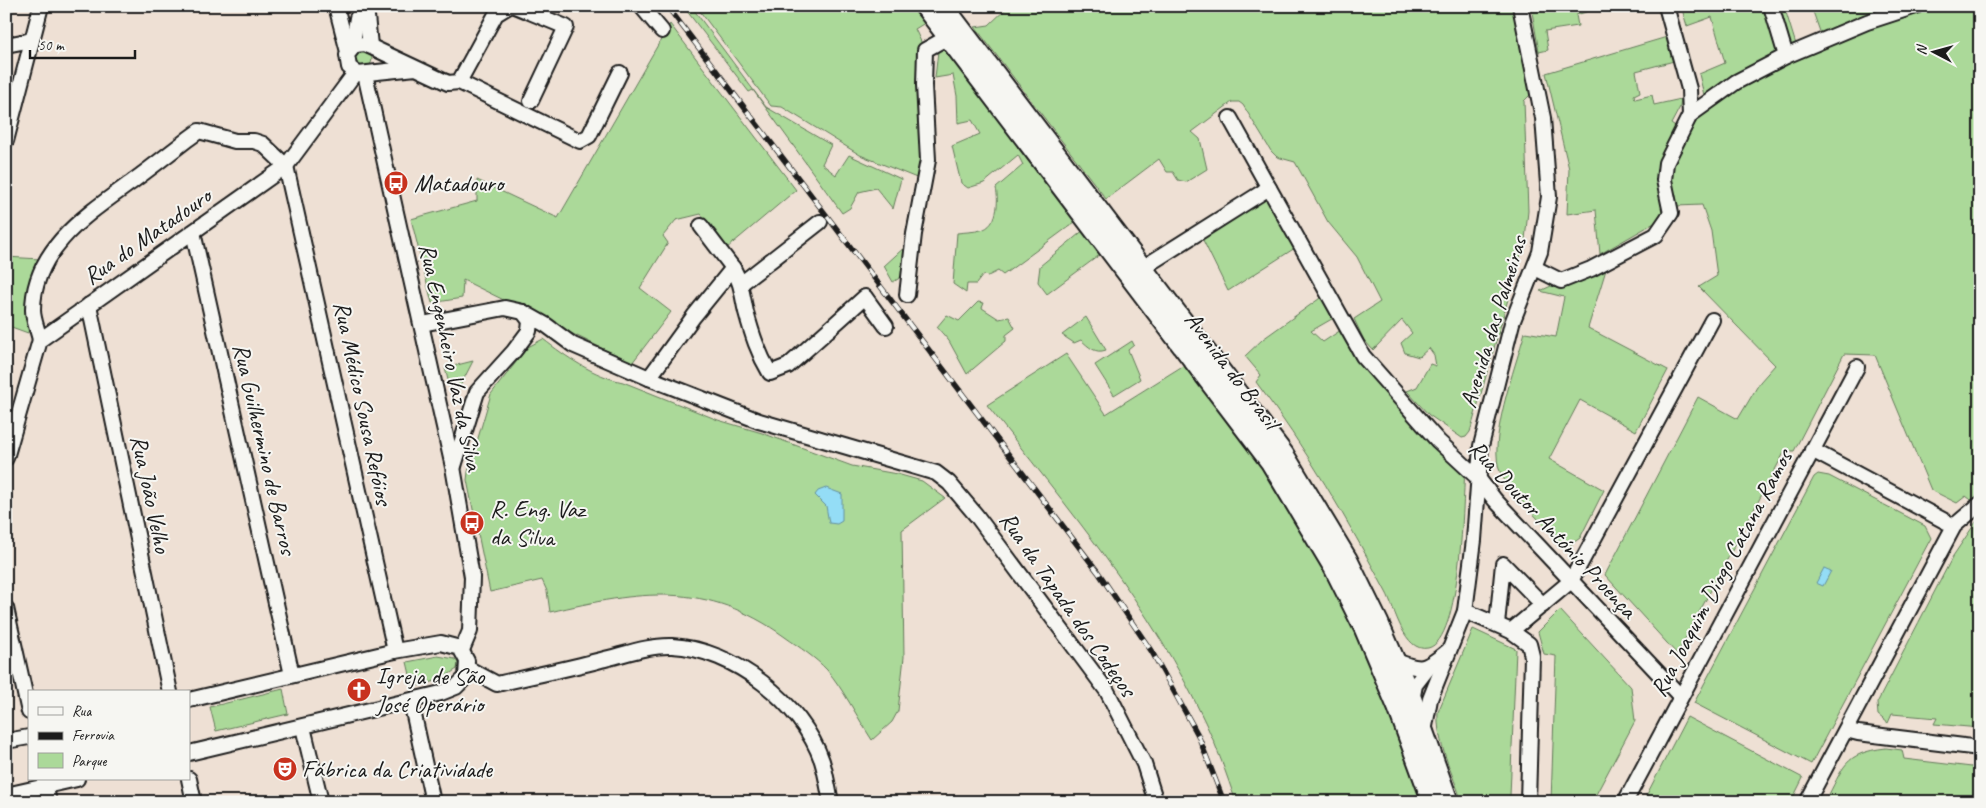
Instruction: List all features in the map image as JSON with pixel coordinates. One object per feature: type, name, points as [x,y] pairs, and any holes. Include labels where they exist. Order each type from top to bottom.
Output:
[{"type":"main road","name":"Avenida do Brasil","points":[[925,6],[1283,454],[1347,560],[1413,703],[1448,802]]},
{"type":"main road","name":"Avenida do Brasil","points":[[943,6],[1271,462],[1334,567],[1365,629],[1413,703],[1433,802]]},
{"type":"street","points":[[6,141],[41,6]]},
{"type":"street","points":[[336,6],[356,18]]},
{"type":"street","points":[[336,6],[350,50]]},
{"type":"street","points":[[365,6],[356,18],[347,62],[364,73],[416,68]]},
{"type":"street","points":[[364,73],[377,60],[372,47],[365,6]]},
{"type":"street","points":[[459,82],[496,14],[508,6]]},
{"type":"street","points":[[514,6],[566,27],[531,101]]},
{"type":"street","points":[[641,6],[662,31]]},
{"type":"street","name":"Avenida das Palmeiras","points":[[1413,703],[1450,649],[1466,611],[1474,540],[1481,446],[1512,323],[1528,278],[1535,268],[1540,252],[1549,197],[1543,118],[1520,6]]},
{"type":"street","points":[[1535,268],[1561,281],[1591,269],[1656,235],[1671,213],[1664,180],[1666,163],[1690,114],[1689,89],[1666,6]]},
{"type":"street","points":[[1771,6],[1786,56]]},
{"type":"street","points":[[1690,114],[1736,82],[1786,56],[1867,22],[1916,6]]},
{"type":"street","points":[[907,295],[914,234],[928,160],[924,85],[925,50],[948,37]]},
{"type":"street","points":[[6,45],[32,40]]},
{"type":"street","points":[[350,50],[360,44],[372,47],[448,83],[459,82],[580,141],[589,136],[620,73]]},
{"type":"street","name":"Rua do Matadouro","points":[[40,340],[286,166],[364,73]]},
{"type":"street","name":"Rua Engenheiro Vaz da Silva","points":[[364,73],[453,467],[472,577],[470,631],[462,650]]},
{"type":"street","name":"Rua Doutor António Proença","points":[[1230,118],[1364,356],[1438,441],[1478,478],[1572,582],[1680,696]]},
{"type":"street","points":[[6,458],[40,340],[33,313],[34,291],[46,260],[63,236],[105,201],[199,131],[235,141],[254,141],[263,144],[286,166]]},
{"type":"street","name":"Rua Médico Sousa Refóios","points":[[286,166],[395,651]]},
{"type":"street","points":[[1136,272],[1269,188]]},
{"type":"street","points":[[742,284],[820,222]]},
{"type":"street","points":[[701,226],[733,268],[742,284],[745,309],[752,334],[759,355],[770,373],[788,366],[865,297],[886,326]]},
{"type":"street","name":"Rua Guilhermino de Barros","points":[[193,232],[292,675]]},
{"type":"street","points":[[422,324],[505,308],[523,312],[550,328],[573,345],[649,378],[733,268]]},
{"type":"street","name":"Rua João Velho","points":[[88,305],[170,690]]},
{"type":"street","points":[[453,467],[477,392],[514,351],[529,331],[530,321],[523,312]]},
{"type":"street","points":[[1511,631],[1572,582],[1712,320]]},
{"type":"street","name":"Rua Joaquim Diogo Catana Ramos","points":[[1625,802],[1857,366]]},
{"type":"street","name":"Rua da Tapada dos Codeços","points":[[649,378],[759,421],[936,473],[949,484],[976,515],[1107,691],[1144,764],[1156,802]]},
{"type":"street","points":[[1812,450],[1954,526]]},
{"type":"street","points":[[1807,802],[1954,526],[1980,504]]},
{"type":"street","points":[[1496,624],[1503,564],[1543,605]]},
{"type":"street","points":[[6,608],[28,707]]},
{"type":"street","points":[[1466,611],[1511,631],[1529,644],[1532,656],[1528,802]]},
{"type":"street","points":[[190,700],[395,651],[441,643],[454,645],[462,650],[468,661],[466,677],[456,687],[411,702],[190,753]]},
{"type":"street","points":[[467,668],[497,684],[635,652],[672,646],[721,657],[759,677],[808,733],[822,760],[831,802]]},
{"type":"street","name":"Avenida das Palmeiras","points":[[1413,703],[1415,685],[1429,667],[1450,649]]},
{"type":"street","points":[[1394,660],[1412,668],[1429,667]]},
{"type":"street","points":[[411,702],[433,802]]},
{"type":"street","points":[[303,727],[321,802]]},
{"type":"street","points":[[1846,730],[1980,748]]},
{"type":"street","points":[[6,741],[28,737]]},
{"type":"street","points":[[6,795],[44,783],[68,780]]},
{"type":"street","points":[[189,780],[194,802]]},
{"type":"street","points":[[44,783],[49,802]]},
{"type":"green space","points":[[683,6],[691,6],[766,107],[831,145],[822,164],[836,175],[849,155],[901,179],[893,209],[876,188],[859,192],[850,208],[842,213],[753,90],[749,92]]},
{"type":"green space","points":[[696,6],[925,6],[933,18],[915,29],[925,50],[924,181],[860,155],[782,107],[771,106]]},
{"type":"green space","points":[[1009,6],[1512,6],[1532,93],[1524,101],[1528,211],[1525,240],[1470,432],[1466,437],[1462,438],[1429,415],[1407,391],[1417,387],[1430,364],[1436,366],[1434,355],[1429,348],[1419,357],[1405,353],[1401,343],[1412,333],[1402,320],[1373,350],[1364,340],[1354,319],[1380,302],[1357,257],[1328,222],[1295,162],[1277,157],[1271,151],[1243,105],[1239,102],[1232,102],[1192,132],[1200,139],[1207,169],[1186,182],[1178,180],[1173,172],[1167,172],[1159,159],[1106,199],[975,27],[989,25]]},
{"type":"green space","points":[[1531,6],[1588,6],[1589,11],[1576,15],[1578,26],[1545,31],[1548,50],[1539,52]]},
{"type":"green space","points":[[1681,6],[1784,6],[1798,51],[1823,40],[1811,6],[1980,6],[1980,507],[1966,496],[1957,503],[1931,490],[1875,355],[1844,354],[1794,451],[1785,451],[1677,654],[1605,575],[1698,397],[1738,419],[1760,382],[1775,365],[1699,287],[1717,276],[1711,231],[1702,205],[1676,206],[1671,189],[1671,165],[1679,148],[1707,108],[1699,74],[1725,63],[1712,17],[1687,26]]},
{"type":"green space","points":[[670,24],[796,190],[727,248],[701,214],[676,220],[663,236],[668,243],[640,288],[671,312],[632,363],[463,280],[462,298],[432,303],[411,219],[477,201],[477,180],[558,218]]},
{"type":"green space","points":[[1667,37],[1674,61],[1636,71],[1640,92],[1634,95],[1635,99],[1652,95],[1654,105],[1681,99],[1680,107],[1671,124],[1678,129],[1658,175],[1666,211],[1663,218],[1600,254],[1596,210],[1567,214],[1569,169],[1546,73]]},
{"type":"green space","points":[[948,45],[1079,219],[1003,275],[998,271],[988,276],[983,275],[976,284],[967,284],[966,293],[953,284],[957,233],[981,230],[991,224],[997,206],[996,188],[1023,165],[1018,155],[984,183],[968,188],[961,183],[952,146],[980,134],[972,120],[958,123],[957,96],[953,75],[935,78],[938,51]]},
{"type":"green space","points":[[363,50],[369,53],[372,59],[369,65],[363,68],[357,65],[354,59],[357,53]]},
{"type":"green space","points":[[1266,197],[1295,248],[1228,291],[1202,238]]},
{"type":"green space","points":[[1085,229],[1105,251],[1047,294],[1038,282],[1040,266]]},
{"type":"green space","points":[[907,245],[903,276],[893,282],[884,266]]},
{"type":"green space","points":[[6,257],[40,259],[28,333],[6,325]]},
{"type":"green space","points":[[1609,260],[1588,328],[1668,370],[1636,431],[1580,400],[1549,459],[1604,490],[1580,538],[1569,546],[1562,544],[1512,491],[1501,474],[1497,461],[1497,444],[1509,384],[1525,332],[1556,337],[1564,297],[1540,291]]},
{"type":"green space","points":[[1323,296],[1337,316],[1311,331],[1323,342],[1344,328],[1465,467],[1461,536],[1454,596],[1448,621],[1439,639],[1428,648],[1420,648],[1413,644],[1401,628],[1386,592],[1341,511],[1292,432],[1256,382],[1261,375],[1245,356],[1263,339]]},
{"type":"green space","points":[[978,302],[984,303],[982,308],[999,319],[1009,317],[1015,328],[1006,335],[1006,341],[967,374],[949,341],[937,327],[947,315],[959,321]]},
{"type":"green space","points":[[1086,317],[1106,350],[1095,350],[1081,340],[1074,343],[1062,335]]},
{"type":"green space","points":[[543,339],[591,371],[718,420],[762,433],[852,466],[897,474],[922,481],[945,498],[902,530],[904,657],[898,711],[892,722],[872,740],[839,686],[823,666],[785,637],[756,619],[727,606],[671,595],[613,599],[550,612],[547,591],[542,580],[490,592],[467,480],[468,472],[491,394],[528,347]]},
{"type":"green space","points":[[1132,341],[1134,345],[1128,350],[1140,379],[1114,395],[1095,365]]},
{"type":"green space","points":[[1066,354],[1106,414],[1189,362],[1258,454],[1334,585],[1369,658],[1424,802],[1236,802],[1206,724],[1160,639],[1106,558],[987,405]]},
{"type":"green space","points":[[473,361],[453,400],[445,368]]},
{"type":"green space","points":[[1818,474],[1829,476],[1925,526],[1931,538],[1811,764],[1694,703],[1814,477]]},
{"type":"green space","points":[[1980,516],[1980,728],[1934,724],[1937,718],[1892,714],[1888,723],[1878,715],[1877,703],[1953,556]]},
{"type":"green space","points":[[1560,610],[1631,687],[1635,721],[1592,802],[1551,802],[1556,656],[1544,654],[1538,632]]},
{"type":"green space","points":[[1473,629],[1516,649],[1510,796],[1520,797],[1520,802],[1462,802],[1442,746],[1438,712]]},
{"type":"green space","points":[[438,656],[455,659],[458,663],[457,669],[440,680],[413,687],[407,662]]},
{"type":"green space","points":[[283,689],[288,714],[216,731],[210,707]]},
{"type":"green space","points":[[1687,717],[1803,778],[1791,802],[1643,802]]},
{"type":"green space","points":[[1886,748],[1902,750],[1904,759],[1980,768],[1980,802],[1825,802],[1846,764],[1861,754]]},
{"type":"water","points":[[826,488],[842,494],[842,521],[837,524],[829,523],[826,506],[815,495],[818,491]]},
{"type":"water","points":[[1824,568],[1831,571],[1823,586],[1816,583]]},
{"type":"railway","points":[[667,6],[1098,572],[1152,652],[1198,735],[1224,802]]},
{"type":"place","name":"Matadouro","points":[[396,183]]},
{"type":"place","name":"R. Eng. Vaz da Silva","points":[[472,523]]},
{"type":"place","name":"Igreja de São José Operário","points":[[359,690]]},
{"type":"place","name":"Fábrica da Criatividade","points":[[285,769]]}]
